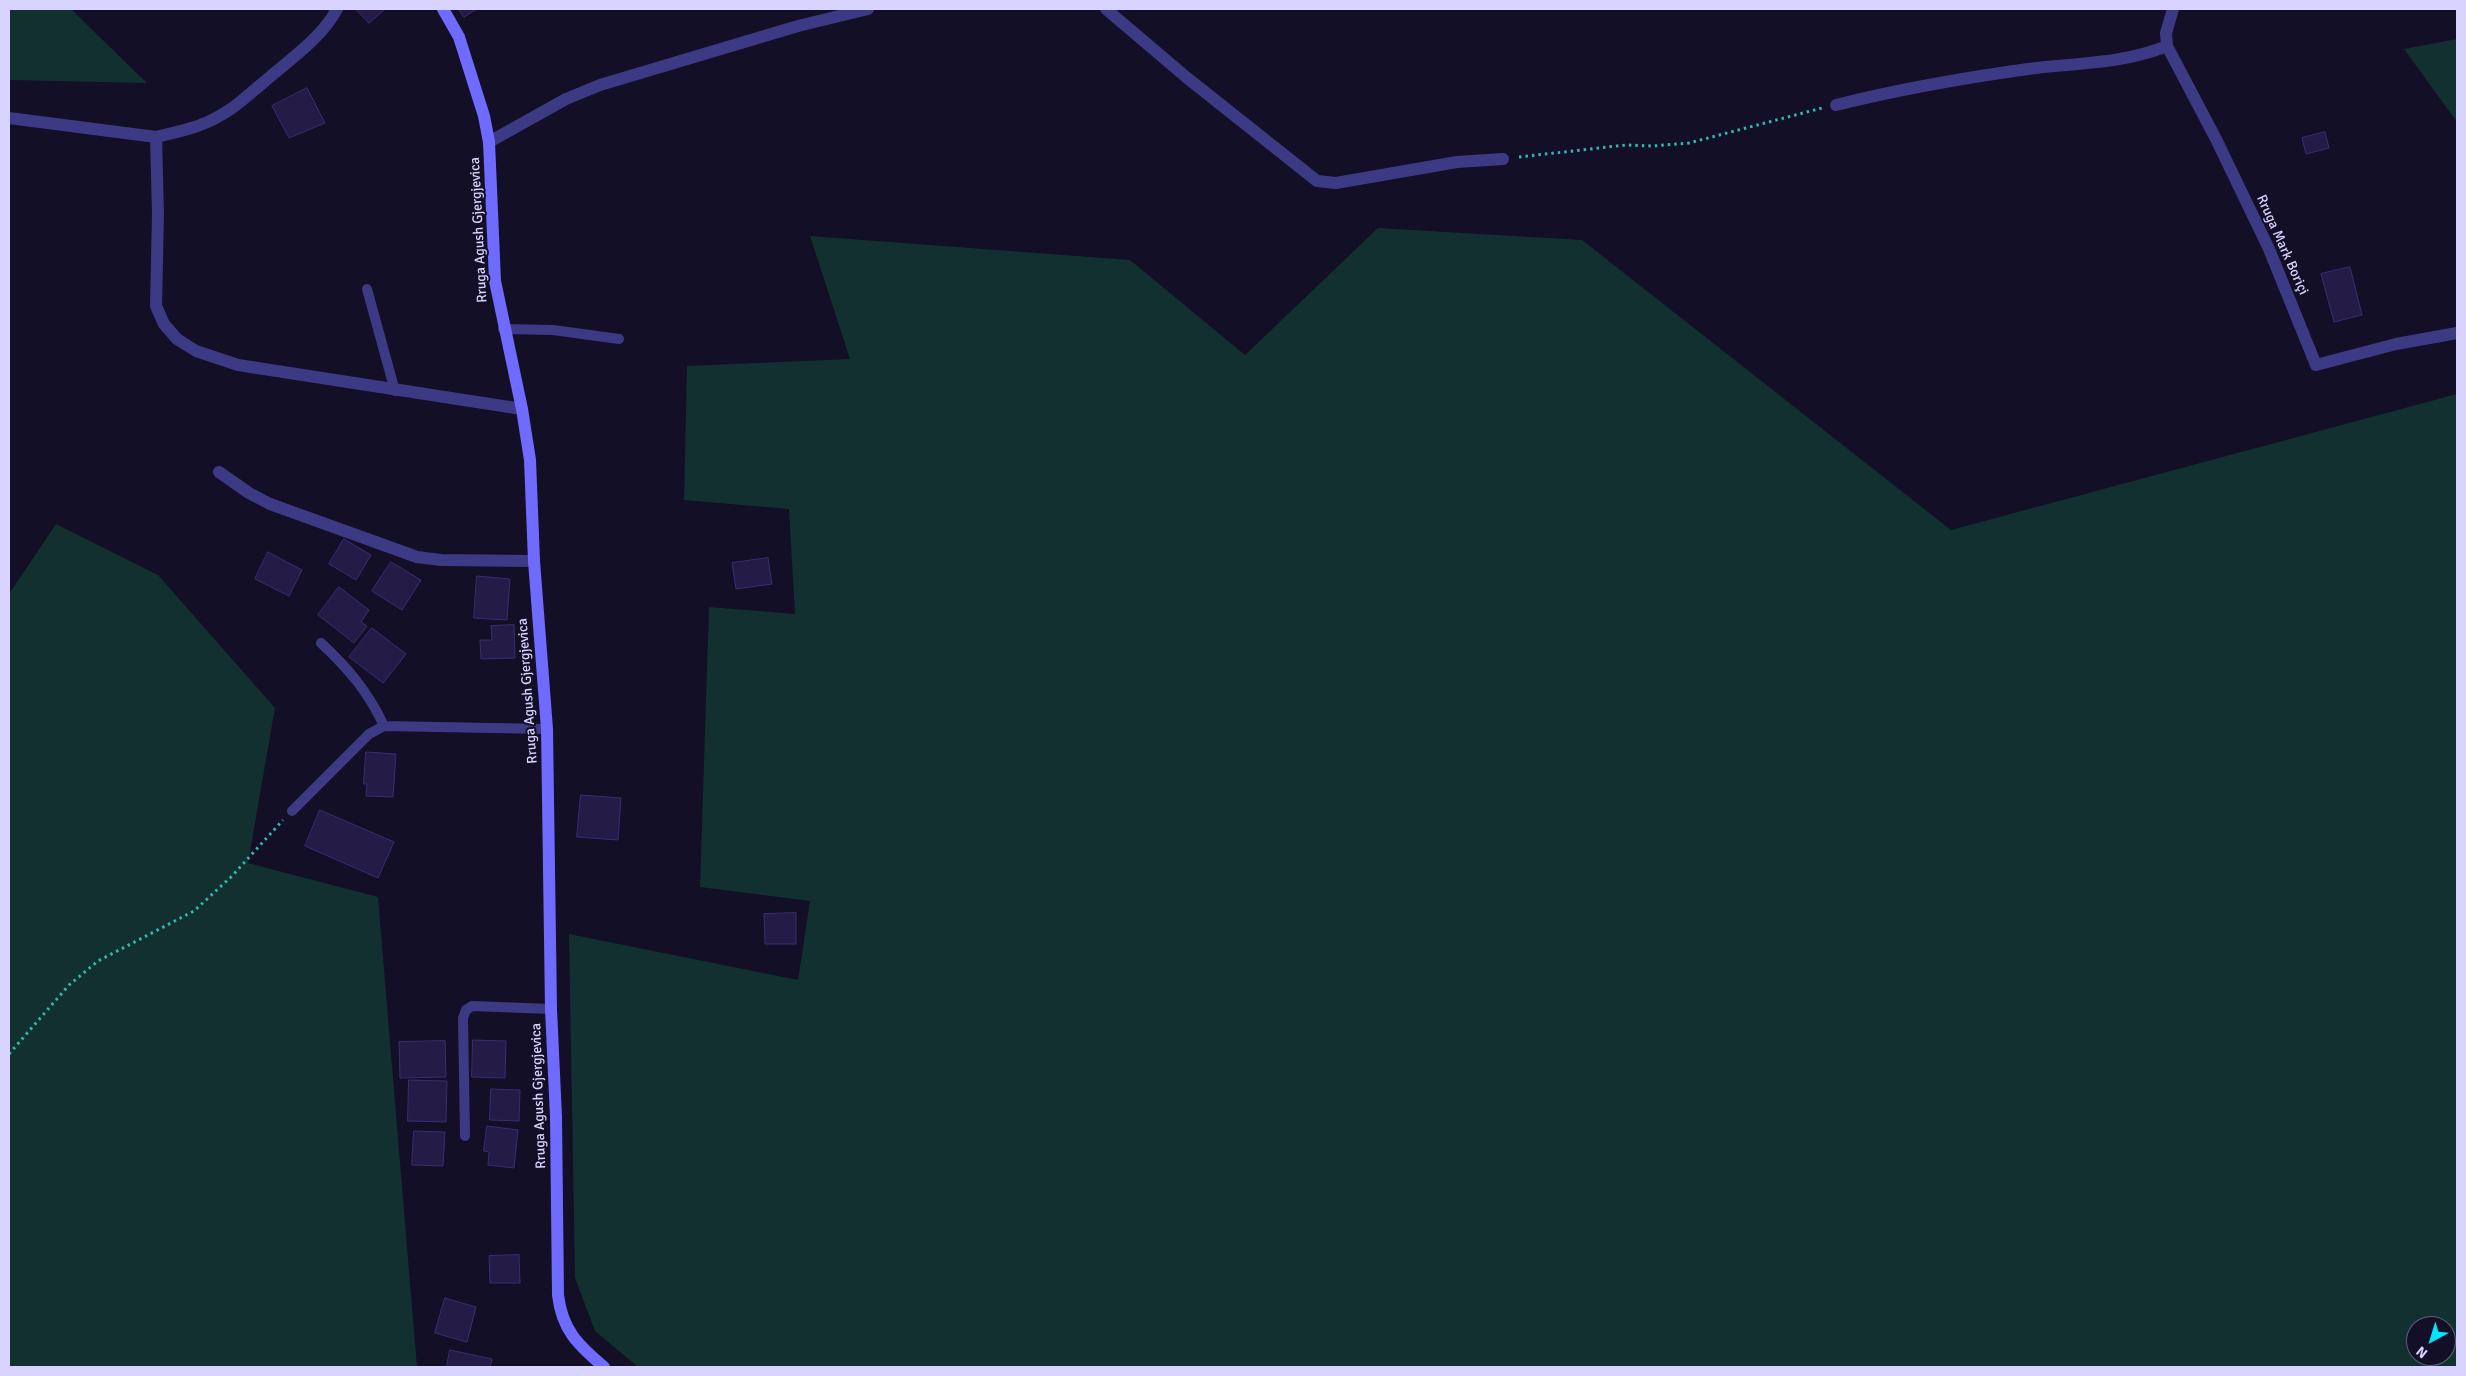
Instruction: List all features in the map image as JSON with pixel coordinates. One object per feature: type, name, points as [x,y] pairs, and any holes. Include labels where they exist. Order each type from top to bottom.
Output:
[{"type":"main road","name":"Rruga Agush Gjergjevica","points":[[443,9],[459,37],[484,116],[489,142],[495,281],[503,329],[522,409],[530,460],[534,561],[547,729],[551,1009],[556,1117],[558,1294],[560,1313],[566,1328],[575,1340],[604,1367]]},
{"type":"street","points":[[9,118],[156,137],[176,133],[209,121],[235,106],[300,51],[321,31],[337,9]]},
{"type":"street","points":[[489,142],[566,99],[600,85],[798,26],[868,9]]},
{"type":"street","points":[[1106,9],[1186,77],[1318,181],[1336,183],[1457,162],[1503,158]]},
{"type":"street","points":[[1836,105],[1896,90],[1980,75],[2130,58],[2167,46],[2166,33],[2174,9]]},
{"type":"street","name":"Rruga Mark Boriçi","points":[[2167,46],[2216,139],[2269,249],[2316,365],[2396,344],[2457,332]]},
{"type":"street","points":[[156,137],[158,214],[156,306],[164,324],[177,339],[196,351],[238,365],[395,391],[522,409]]},
{"type":"street","points":[[219,472],[270,504],[417,557],[441,560],[534,561]]},
{"type":"lane","points":[[366,288],[395,391]]},
{"type":"lane","points":[[503,329],[552,330],[619,339]]},
{"type":"lane","points":[[321,644],[357,679],[374,703],[384,726]]},
{"type":"lane","points":[[292,811],[369,734],[384,726],[547,729]]},
{"type":"lane","points":[[464,1136],[463,1018],[466,1010],[472,1006],[551,1009]]},
{"type":"path","points":[[1503,158],[1616,146],[1689,143],[1836,105]]},
{"type":"path","points":[[9,1054],[69,986],[98,961],[194,911],[232,876],[292,811]]},
{"type":"green space","points":[[9,9],[71,9],[147,83],[9,80]]},
{"type":"green space","points":[[2457,39],[2457,122],[2404,49]]},
{"type":"green space","points":[[1378,228],[1582,240],[1951,530],[2457,394],[2457,1367],[638,1367],[595,1331],[575,1278],[569,934],[798,980],[810,901],[700,887],[709,607],[795,614],[789,509],[684,500],[687,366],[850,359],[810,236],[1130,260],[1245,355]]},
{"type":"green space","points":[[56,524],[158,575],[275,708],[248,863],[378,897],[417,1367],[9,1367],[9,594]]},
{"type":"building","points":[[356,9],[385,9],[369,23]]},
{"type":"building","points":[[459,9],[477,9],[464,17]]},
{"type":"building","points":[[307,88],[325,123],[289,138],[272,106]]},
{"type":"building","points":[[2325,132],[2329,148],[2306,154],[2302,138]]},
{"type":"building","points":[[2350,267],[2362,315],[2334,322],[2321,274]]},
{"type":"building","points":[[344,539],[371,555],[356,580],[329,564]]},
{"type":"building","points":[[268,552],[302,570],[289,596],[255,579]]},
{"type":"building","points":[[768,558],[772,584],[736,589],[732,563]]},
{"type":"building","points":[[391,562],[421,580],[402,610],[372,591]]},
{"type":"building","points":[[477,576],[510,579],[507,620],[474,618]]},
{"type":"building","points":[[339,587],[369,610],[361,622],[367,626],[354,643],[318,615]]},
{"type":"building","points":[[514,625],[515,658],[481,659],[480,640],[492,640],[491,626]]},
{"type":"building","points":[[372,628],[406,654],[383,683],[349,657]]},
{"type":"building","points":[[366,752],[396,754],[393,797],[366,796],[367,784],[364,784]]},
{"type":"building","points":[[581,795],[621,798],[618,840],[577,837]]},
{"type":"building","points":[[320,810],[394,842],[378,878],[305,846]]},
{"type":"building","points":[[796,913],[796,944],[765,944],[764,914]]},
{"type":"building","points":[[473,1040],[506,1041],[505,1078],[472,1077]]},
{"type":"building","points":[[445,1041],[446,1077],[400,1078],[399,1042]]},
{"type":"building","points":[[409,1080],[447,1081],[446,1122],[408,1121]]},
{"type":"building","points":[[491,1089],[520,1090],[519,1121],[490,1120]]},
{"type":"building","points":[[487,1126],[518,1130],[514,1168],[488,1165],[489,1152],[484,1151]]},
{"type":"building","points":[[414,1131],[445,1132],[443,1166],[412,1165]]},
{"type":"building","points":[[519,1255],[520,1283],[490,1283],[489,1256]]},
{"type":"building","points":[[445,1298],[476,1307],[467,1342],[435,1333]]},
{"type":"building","points":[[450,1350],[492,1359],[490,1367],[447,1367]]}]
